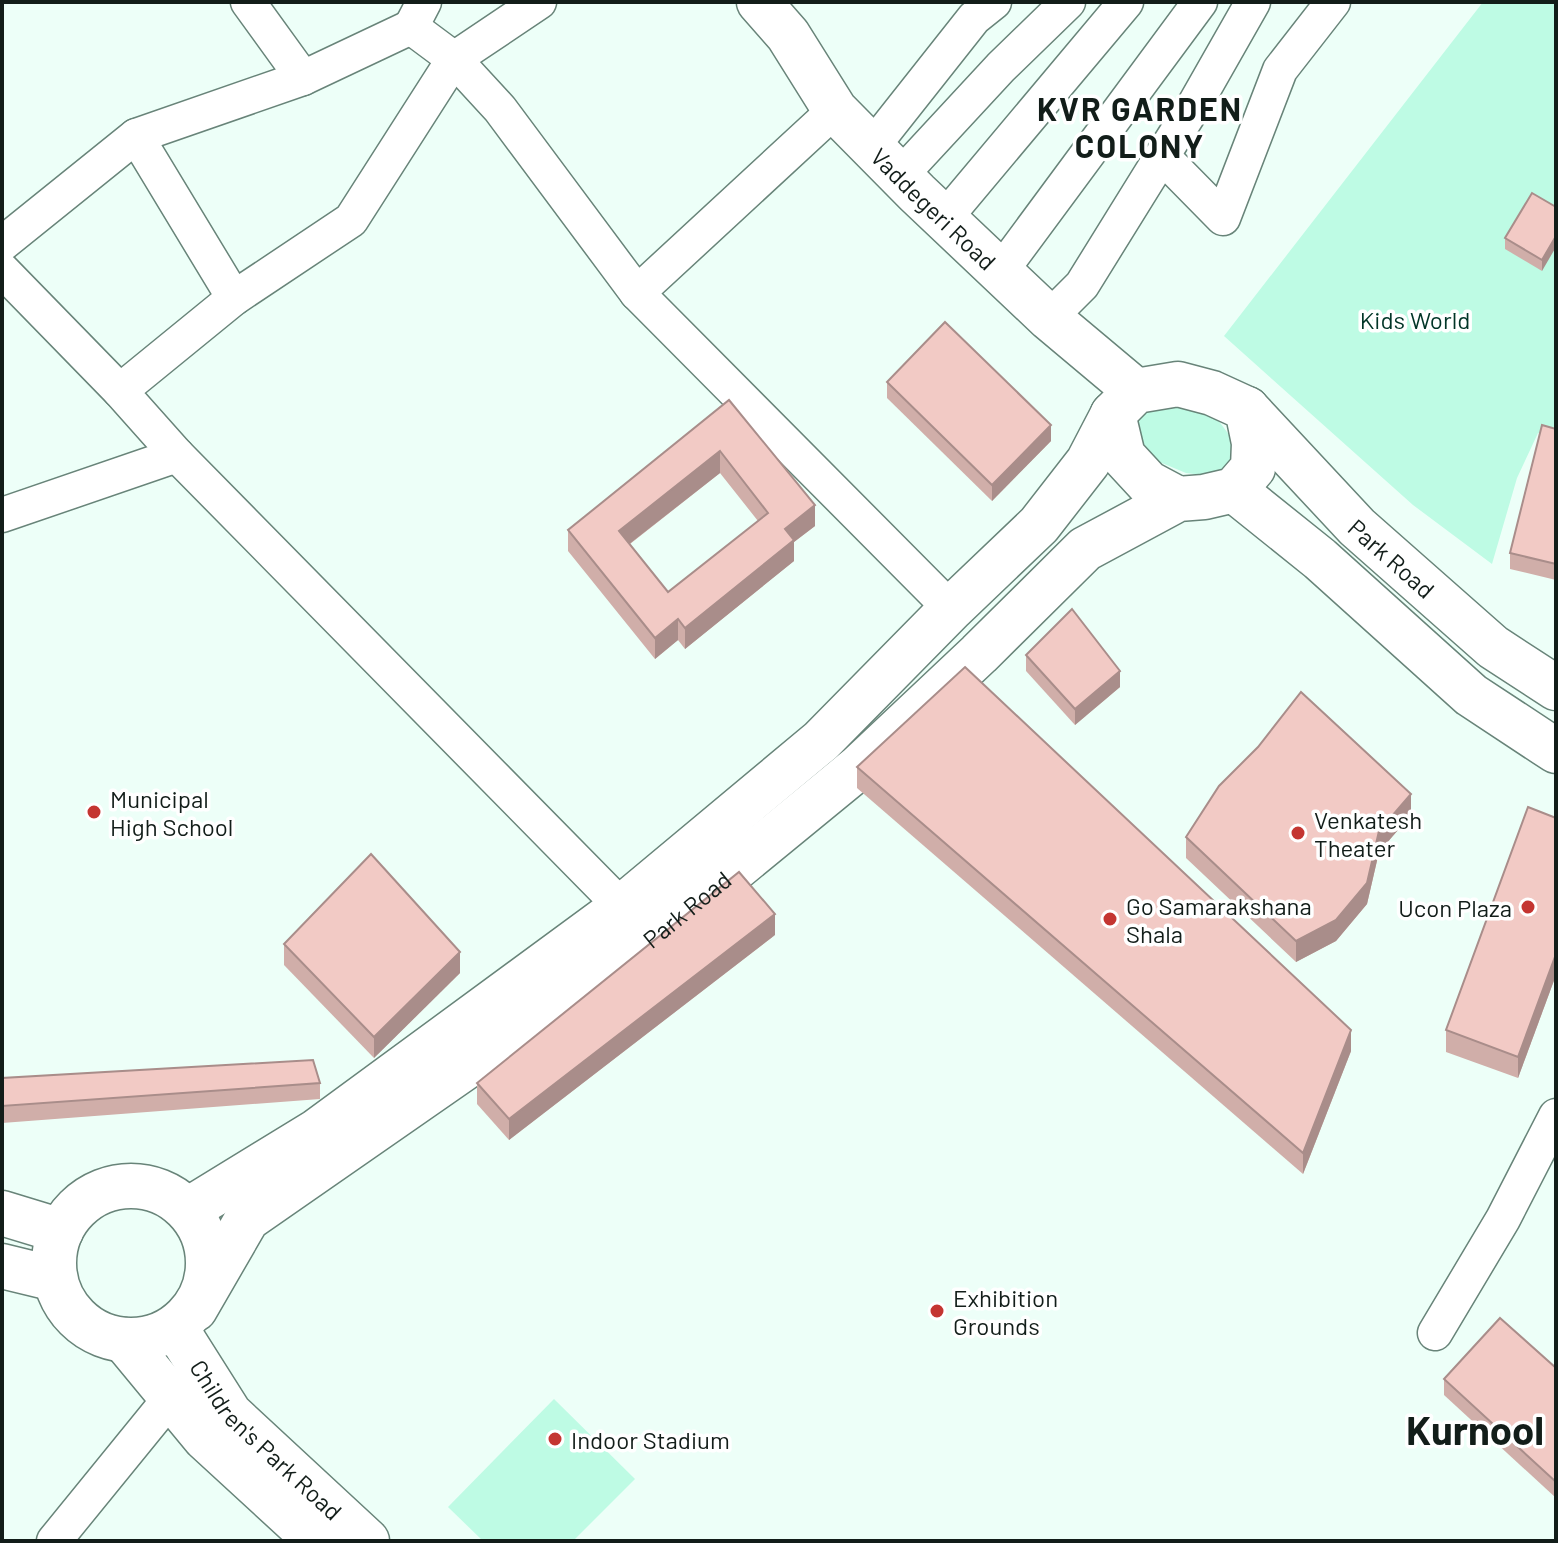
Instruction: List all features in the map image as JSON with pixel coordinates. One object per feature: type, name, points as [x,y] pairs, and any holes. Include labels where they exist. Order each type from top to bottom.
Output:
[{"type":"main road","name":"Vaddegeri Road","points":[[759,2],[788,35],[835,110],[1049,318],[1125,403]]},
{"type":"main road","points":[[1178,384],[1212,393],[1247,409],[1254,443],[1253,468],[1234,490],[1178,499],[1148,483],[1123,456],[1125,403],[1178,384]]},
{"type":"main road","name":"Park Road","points":[[188,1210],[317,1131],[622,907],[821,741],[1039,525],[1088,462],[1125,403]]},
{"type":"main road","name":"Park Road","points":[[1247,409],[1357,527],[1493,647],[1556,688]]},
{"type":"main road","name":"Park Road","points":[[1234,490],[1320,559],[1471,695],[1556,751]]},
{"type":"main road","name":"Park Road","points":[[185,1318],[247,1219],[647,941],[859,767],[1085,549],[1178,499]]},
{"type":"main road","points":[[140,1186],[166,1194],[188,1210],[203,1232],[209,1258],[206,1285],[185,1318],[150,1338],[124,1340],[100,1334],[80,1320],[64,1302],[55,1279],[54,1254],[61,1231],[74,1211],[93,1195],[116,1187],[140,1186]]},
{"type":"main road","points":[[2,1213],[61,1231]]},
{"type":"main road","points":[[2,1266],[55,1279]]},
{"type":"main road","name":"Children's Park Road","points":[[185,1318],[230,1414],[367,1541]]},
{"type":"main road","name":"Children's Park Road","points":[[124,1340],[205,1438],[310,1539]]},
{"type":"street","points":[[248,2],[303,78]]},
{"type":"street","points":[[120,391],[234,298],[351,220],[454,59],[539,2]]},
{"type":"street","points":[[886,162],[1001,67],[1068,2]]},
{"type":"street","points":[[944,219],[1126,2]]},
{"type":"street","points":[[1001,271],[1200,2]]},
{"type":"street","points":[[1049,318],[1082,285],[1195,104],[1253,2]]},
{"type":"street","points":[[1162,156],[1223,218],[1280,70],[1333,2]]},
{"type":"street","points":[[886,162],[979,7]]},
{"type":"street","points":[[2,244],[136,136],[303,78],[417,15],[500,109],[637,293],[951,609]]},
{"type":"street","points":[[637,293],[835,110]]},
{"type":"street","points":[[136,136],[234,298]]},
{"type":"street","points":[[2,270],[120,391],[177,455],[622,907]]},
{"type":"street","points":[[2,515],[177,455]]},
{"type":"street","points":[[1435,1333],[1503,1219],[1556,1116]]},
{"type":"street","points":[[54,1541],[172,1396]]},
{"type":"green space","name":"Kids World","points":[[1483,2],[1556,2],[1556,435],[1538,433],[1517,478],[1492,564],[1413,505],[1224,336]]},
{"type":"green space","points":[[1180,405],[1215,416],[1233,440],[1234,466],[1219,477],[1186,473],[1140,454],[1134,420],[1146,408]]},
{"type":"green space","name":"Indoor Stadium","points":[[554,1399],[635,1479],[573,1541],[483,1541],[448,1507]]},
{"type":"building","points":[[1532,193],[1556,207],[1556,236],[1542,260],[1505,238]]},
{"type":"building","points":[[945,322],[1051,425],[992,485],[887,382]]},
{"type":"building","points":[[729,400],[815,505],[785,529],[794,540],[685,628],[678,619],[655,638],[568,530]],"holes":[[[720,451],[768,513],[668,592],[619,531]]]},
{"type":"building","points":[[1542,425],[1556,429],[1556,564],[1510,553]]},
{"type":"building","points":[[1072,609],[1120,671],[1075,709],[1026,655]]},
{"type":"building","name":"Go Samarakshana Shala","points":[[965,667],[1351,1030],[1303,1153],[857,767]]},
{"type":"building","name":"Venkatesh Theater","points":[[1301,692],[1411,794],[1379,831],[1367,883],[1336,920],[1296,941],[1186,837],[1219,786],[1258,747]]},
{"type":"building","name":"Ucon Plaza","points":[[1528,807],[1556,818],[1556,954],[1518,1057],[1446,1030]]},
{"type":"building","points":[[371,854],[460,952],[374,1037],[284,944]]},
{"type":"building","points":[[739,872],[775,914],[509,1119],[477,1083]]},
{"type":"building","points":[[313,1060],[320,1083],[2,1106],[2,1078]]},
{"type":"building","points":[[1500,1318],[1556,1368],[1556,1482],[1444,1379]]},
{"type":"place","name":"Municipal High School","points":[[94,812]]},
{"type":"place","name":"Venkatesh Theater","points":[[1298,833]]},
{"type":"place","name":"Ucon Plaza","points":[[1528,907]]},
{"type":"place","name":"Go Samarakshana Shala","points":[[1110,919]]},
{"type":"place","name":"Exhibition Grounds","points":[[937,1311]]},
{"type":"place","name":"Indoor Stadium","points":[[555,1439]]},
{"type":"district","name":"KVR GARDEN COLONY","points":[[1140,126]]},
{"type":"district","name":"Kurnool","points":[[1475,1429]]}]
